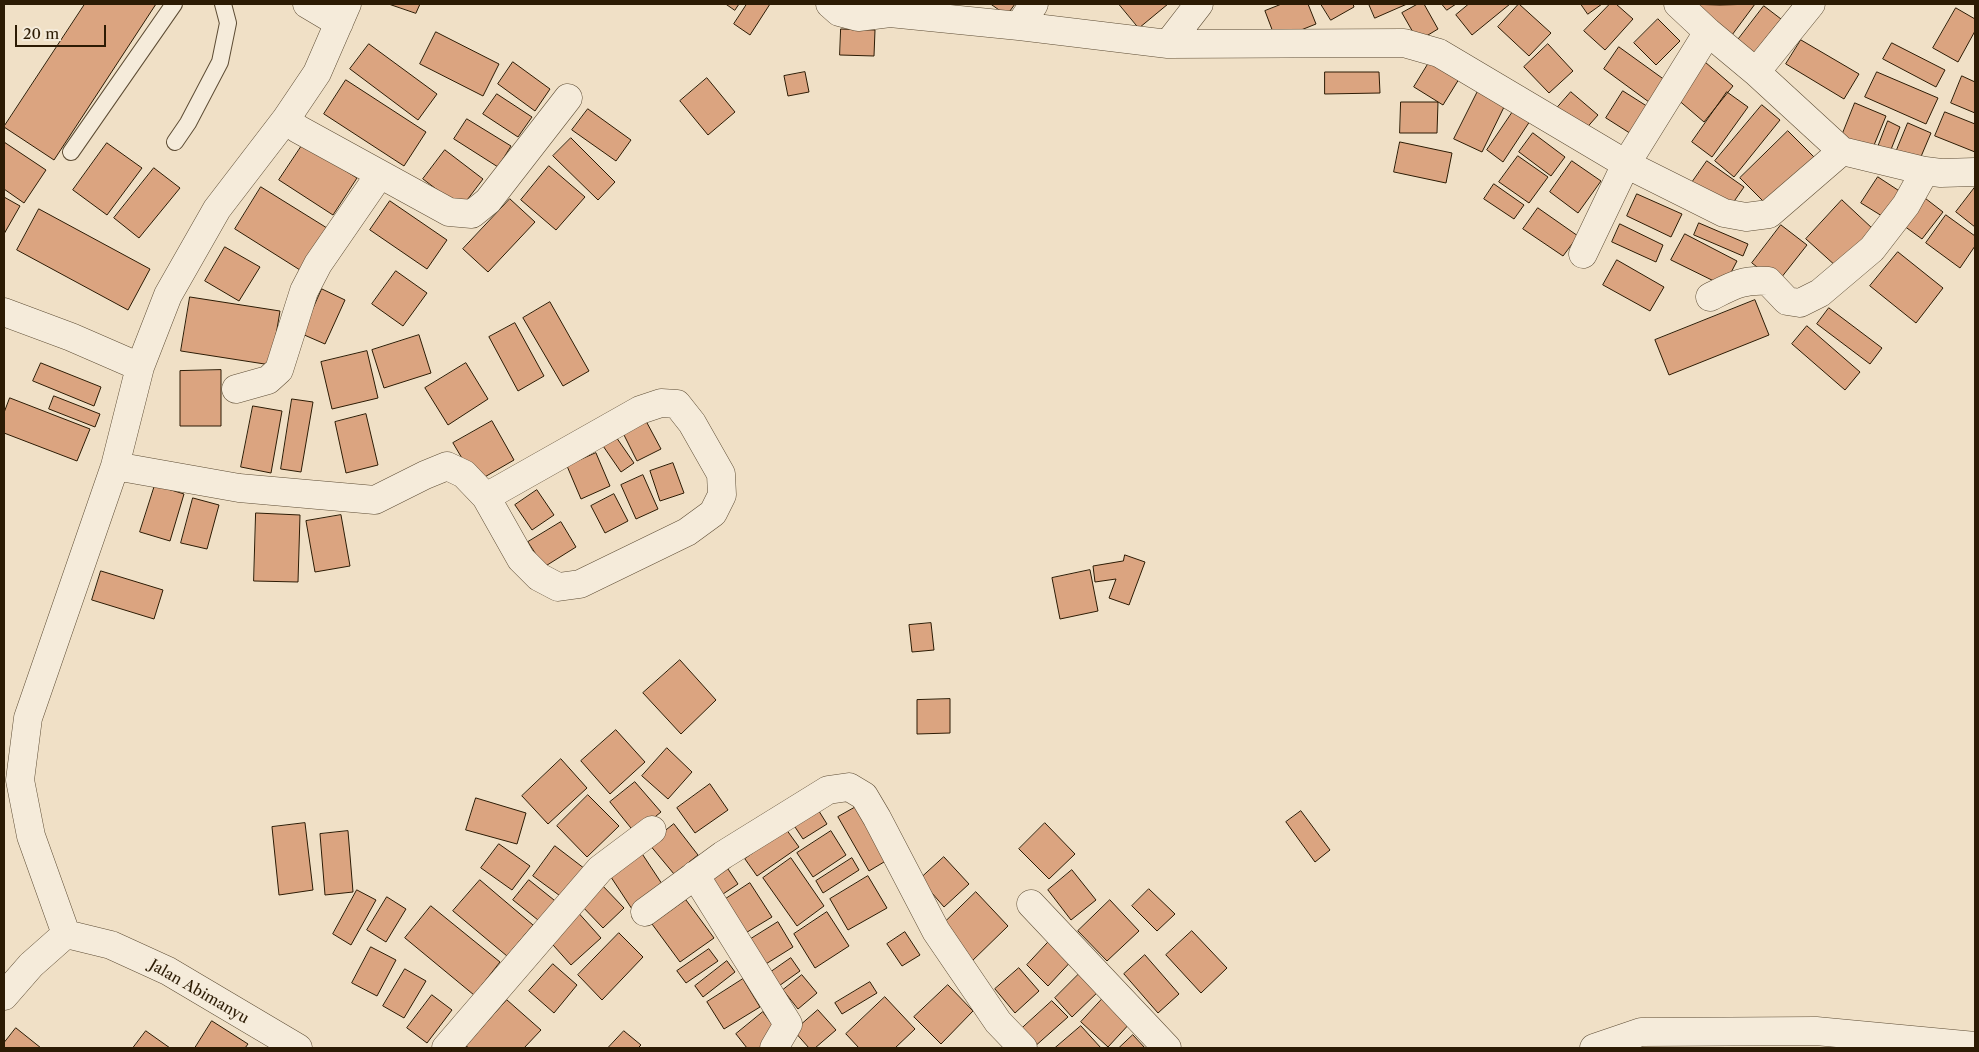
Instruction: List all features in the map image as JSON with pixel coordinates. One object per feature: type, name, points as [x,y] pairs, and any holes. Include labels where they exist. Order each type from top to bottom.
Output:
[{"type":"street","points":[[4,996],[31,966],[66,934],[30,836],[20,780],[28,718],[115,466],[140,367],[168,295],[217,209],[286,119],[317,73],[343,14],[307,4]]},
{"type":"street","points":[[830,4],[839,12],[858,16],[893,9],[1168,44],[1404,43],[1439,53],[1626,164],[1724,213],[1746,218],[1769,214],[1842,151]]},
{"type":"street","points":[[1019,26],[1034,4]]},
{"type":"street","points":[[1168,44],[1199,4]]},
{"type":"street","points":[[1678,4],[1842,151],[1941,173],[1975,172]]},
{"type":"street","points":[[1756,72],[1811,4]]},
{"type":"street","points":[[1583,254],[1626,164],[1708,32]]},
{"type":"street","points":[[286,119],[298,129],[449,212],[472,214],[488,201],[568,98]]},
{"type":"street","points":[[1710,297],[1736,284],[1752,280],[1768,281],[1787,301],[1800,303],[1820,293],[1872,249],[1906,205],[1925,170]]},
{"type":"street","points":[[236,389],[268,380],[279,370],[304,291],[318,264],[380,174]]},
{"type":"street","points":[[4,312],[71,337],[140,367]]},
{"type":"street","points":[[115,466],[239,488],[375,500],[425,474],[447,466],[464,474],[486,497],[521,559],[539,577],[558,586],[580,584],[686,532],[712,513],[722,495],[721,474],[692,423],[677,404],[662,403],[640,410],[486,497]]},
{"type":"street","points":[[645,912],[723,855],[828,790],[849,787],[864,796],[936,930],[998,1022],[1023,1048]]},
{"type":"street","points":[[446,1048],[600,869],[652,830]]},
{"type":"street","points":[[695,875],[788,1024],[774,1048]]},
{"type":"street","points":[[1031,904],[1167,1048]]},
{"type":"street","name":"Jalan Abimanyu","points":[[66,934],[111,945],[168,970],[298,1048]]},
{"type":"street","points":[[1594,1048],[1642,1032],[1816,1031],[1975,1046]]},
{"type":"lane","points":[[70,152],[174,4]]},
{"type":"lane","points":[[175,142],[188,123],[220,62],[228,23],[223,4]]},
{"type":"building","points":[[85,4],[156,4],[54,160],[4,127]]},
{"type":"building","points":[[389,4],[420,4],[416,13]]},
{"type":"building","points":[[726,4],[739,4],[735,10]]},
{"type":"building","points":[[747,4],[770,4],[750,35],[734,24]]},
{"type":"building","points":[[991,4],[1015,4],[1007,15]]},
{"type":"building","points":[[1119,4],[1168,4],[1139,28]]},
{"type":"building","points":[[1282,4],[1308,4],[1316,24],[1276,40],[1265,11]]},
{"type":"building","points":[[1321,4],[1353,4],[1354,7],[1331,20]]},
{"type":"building","points":[[1369,4],[1407,4],[1375,18]]},
{"type":"building","points":[[1418,4],[1424,4],[1438,29],[1418,41],[1402,13]]},
{"type":"building","points":[[1442,4],[1456,4],[1447,10]]},
{"type":"building","points":[[1469,4],[1510,4],[1472,35],[1456,15]]},
{"type":"building","points":[[1519,4],[1551,33],[1529,56],[1498,27]]},
{"type":"building","points":[[1581,4],[1602,4],[1588,14]]},
{"type":"building","points":[[1610,4],[1616,4],[1633,19],[1605,50],[1584,31]]},
{"type":"building","points":[[1688,4],[1720,5],[1755,4],[1732,35]]},
{"type":"building","points":[[1764,6],[1781,19],[1750,58],[1734,45]]},
{"type":"building","points":[[1956,8],[1975,19],[1975,31],[1958,62],[1933,48]]},
{"type":"building","points":[[1658,19],[1680,41],[1656,65],[1634,43]]},
{"type":"building","points":[[841,29],[875,30],[874,56],[840,55]]},
{"type":"building","points":[[436,32],[499,64],[483,96],[420,64]]},
{"type":"building","points":[[1801,40],[1859,74],[1844,99],[1786,64]]},
{"type":"building","points":[[1892,43],[1945,70],[1936,87],[1883,59]]},
{"type":"building","points":[[369,44],[437,94],[418,120],[350,69]]},
{"type":"building","points":[[1548,44],[1573,71],[1549,93],[1524,67]]},
{"type":"building","points":[[1619,47],[1669,83],[1653,105],[1604,69]]},
{"type":"building","points":[[1430,61],[1459,79],[1443,105],[1414,87]]},
{"type":"building","points":[[513,62],[550,89],[535,111],[498,84]]},
{"type":"building","points":[[1705,62],[1733,86],[1704,122],[1676,98]]},
{"type":"building","points":[[805,72],[809,92],[788,96],[784,76]]},
{"type":"building","points":[[1325,72],[1379,72],[1380,93],[1325,94]]},
{"type":"building","points":[[1877,72],[1938,98],[1926,124],[1865,97]]},
{"type":"building","points":[[1962,76],[1975,82],[1975,113],[1951,103]]},
{"type":"building","points":[[707,78],[735,112],[708,135],[680,101]]},
{"type":"building","points":[[346,80],[426,132],[404,166],[324,114]]},
{"type":"building","points":[[1478,91],[1505,105],[1482,152],[1454,139]]},
{"type":"building","points":[[1623,91],[1653,110],[1636,137],[1606,118]]},
{"type":"building","points":[[1571,92],[1598,115],[1583,132],[1557,108]]},
{"type":"building","points":[[1727,92],[1748,107],[1712,157],[1692,142]]},
{"type":"building","points":[[497,94],[532,117],[518,137],[483,114]]},
{"type":"building","points":[[1401,102],[1438,102],[1437,133],[1400,133]]},
{"type":"building","points":[[1855,103],[1886,116],[1872,150],[1841,138]]},
{"type":"building","points":[[1762,105],[1780,120],[1734,177],[1715,161]]},
{"type":"building","points":[[588,109],[631,140],[616,161],[572,130]]},
{"type":"building","points":[[1514,110],[1530,121],[1503,162],[1487,150]]},
{"type":"building","points":[[1945,112],[1975,124],[1975,152],[1935,136]]},
{"type":"building","points":[[467,119],[511,146],[498,167],[454,139]]},
{"type":"building","points":[[1888,121],[1900,127],[1890,152],[1878,147]]},
{"type":"building","points":[[1908,123],[1931,133],[1917,166],[1894,157]]},
{"type":"building","points":[[1788,131],[1816,159],[1769,207],[1740,178]]},
{"type":"building","points":[[1533,133],[1565,157],[1551,176],[1519,152]]},
{"type":"building","points":[[571,138],[615,182],[598,200],[553,156]]},
{"type":"building","points":[[4,142],[46,170],[24,203],[4,189]]},
{"type":"building","points":[[1400,142],[1452,153],[1446,183],[1394,172]]},
{"type":"building","points":[[107,143],[142,168],[107,215],[73,190]]},
{"type":"building","points":[[303,144],[357,178],[333,215],[279,180]]},
{"type":"building","points":[[445,150],[483,179],[461,208],[423,179]]},
{"type":"building","points":[[1518,156],[1548,177],[1529,203],[1499,182]]},
{"type":"building","points":[[1572,161],[1601,181],[1578,213],[1550,192]]},
{"type":"building","points":[[1707,161],[1744,187],[1728,210],[1691,184]]},
{"type":"building","points":[[549,166],[585,197],[556,230],[521,200]]},
{"type":"building","points":[[154,168],[180,188],[139,238],[114,218]]},
{"type":"building","points":[[1878,177],[1907,196],[1890,221],[1861,203]]},
{"type":"building","points":[[1494,184],[1524,205],[1514,219],[1484,199]]},
{"type":"building","points":[[261,187],[327,228],[300,270],[235,229]]},
{"type":"building","points":[[1975,187],[1975,227],[1956,212]]},
{"type":"building","points":[[1637,194],[1682,214],[1671,237],[1627,216]]},
{"type":"building","points":[[1921,195],[1943,212],[1922,239],[1900,223]]},
{"type":"building","points":[[4,197],[20,206],[4,234]]},
{"type":"building","points":[[510,199],[535,222],[488,272],[463,249]]},
{"type":"building","points":[[1842,200],[1873,229],[1837,267],[1806,239]]},
{"type":"building","points":[[390,201],[447,240],[427,269],[370,230]]},
{"type":"building","points":[[1538,208],[1578,236],[1563,256],[1523,229]]},
{"type":"building","points":[[39,209],[150,269],[128,310],[17,250]]},
{"type":"building","points":[[1946,215],[1975,236],[1975,246],[1960,268],[1926,243]]},
{"type":"building","points":[[1699,223],[1748,244],[1743,256],[1694,235]]},
{"type":"building","points":[[1620,224],[1663,245],[1656,262],[1612,242]]},
{"type":"building","points":[[1781,225],[1807,245],[1777,283],[1752,263]]},
{"type":"building","points":[[1685,234],[1737,261],[1724,286],[1671,260]]},
{"type":"building","points":[[225,247],[260,267],[239,301],[205,281]]},
{"type":"building","points":[[1898,252],[1943,288],[1916,323],[1870,286]]},
{"type":"building","points":[[1617,260],[1664,287],[1650,311],[1603,285]]},
{"type":"building","points":[[396,271],[427,293],[403,326],[372,304]]},
{"type":"building","points":[[322,289],[345,300],[325,344],[302,334]]},
{"type":"building","points":[[190,297],[280,311],[271,365],[181,351]]},
{"type":"building","points":[[1755,300],[1769,335],[1669,375],[1655,340]]},
{"type":"building","points":[[550,302],[589,371],[563,386],[523,318]]},
{"type":"building","points":[[1829,308],[1882,348],[1870,364],[1817,324]]},
{"type":"building","points":[[515,323],[544,376],[518,391],[489,337]]},
{"type":"building","points":[[1807,326],[1860,372],[1845,390],[1792,344]]},
{"type":"building","points":[[419,335],[431,373],[384,388],[372,350]]},
{"type":"building","points":[[367,351],[378,398],[332,409],[321,362]]},
{"type":"building","points":[[41,363],[101,387],[94,406],[33,381]]},
{"type":"building","points":[[466,363],[488,399],[448,425],[425,388]]},
{"type":"building","points":[[221,370],[221,426],[180,426],[180,371]]},
{"type":"building","points":[[54,396],[100,414],[95,427],[49,409]]},
{"type":"building","points":[[10,398],[90,429],[77,461],[4,433],[4,413]]},
{"type":"building","points":[[292,399],[313,402],[301,472],[281,469]]},
{"type":"building","points":[[253,406],[282,411],[271,473],[241,467]]},
{"type":"building","points":[[366,414],[378,465],[346,473],[335,422]]},
{"type":"building","points":[[492,421],[514,460],[476,482],[453,443]]},
{"type":"building","points":[[646,421],[661,449],[637,461],[623,433]]},
{"type":"building","points":[[614,434],[634,463],[621,472],[601,443]]},
{"type":"building","points":[[596,453],[610,486],[581,499],[567,466]]},
{"type":"building","points":[[673,463],[684,493],[660,501],[650,471]]},
{"type":"building","points":[[643,475],[658,509],[636,519],[621,485]]},
{"type":"building","points":[[155,485],[184,494],[170,541],[140,532]]},
{"type":"building","points":[[537,490],[554,515],[532,530],[515,505]]},
{"type":"building","points":[[614,494],[628,521],[605,533],[591,506]]},
{"type":"building","points":[[193,498],[219,505],[207,549],[181,543]]},
{"type":"building","points":[[256,513],[300,515],[298,582],[254,581]]},
{"type":"building","points":[[341,515],[350,566],[315,572],[306,521]]},
{"type":"building","points":[[561,522],[576,547],[544,567],[528,542]]},
{"type":"building","points":[[1125,555],[1145,562],[1129,605],[1109,598],[1116,579],[1095,582],[1093,566],[1123,561]]},
{"type":"building","points":[[1090,570],[1098,611],[1060,619],[1052,578]]},
{"type":"building","points":[[101,571],[163,590],[154,619],[92,600]]},
{"type":"building","points":[[931,623],[934,650],[912,652],[909,625]]},
{"type":"building","points":[[680,660],[716,700],[681,734],[643,693]]},
{"type":"building","points":[[950,699],[950,733],[917,734],[917,700]]},
{"type":"building","points":[[616,730],[645,762],[610,794],[581,761]]},
{"type":"building","points":[[667,748],[692,772],[668,799],[642,776]]},
{"type":"building","points":[[561,759],[587,788],[548,824],[522,796]]},
{"type":"building","points":[[635,782],[661,812],[635,833],[610,802]]},
{"type":"building","points":[[710,784],[728,810],[695,833],[677,808]]},
{"type":"building","points":[[588,795],[619,826],[587,857],[557,826]]},
{"type":"building","points":[[476,798],[526,813],[517,844],[466,830]]},
{"type":"building","points":[[863,803],[894,856],[869,871],[838,817]]},
{"type":"building","points":[[817,808],[827,824],[803,839],[793,824]]},
{"type":"building","points":[[1301,811],[1330,850],[1315,862],[1286,822]]},
{"type":"building","points":[[305,823],[313,890],[279,895],[272,827]]},
{"type":"building","points":[[1045,823],[1075,854],[1049,879],[1019,849]]},
{"type":"building","points":[[674,824],[698,855],[674,874],[649,844]]},
{"type":"building","points":[[786,829],[799,847],[757,876],[745,859]]},
{"type":"building","points":[[348,831],[353,892],[325,895],[320,834]]},
{"type":"building","points":[[831,831],[846,855],[813,877],[797,853]]},
{"type":"building","points":[[499,844],[530,866],[512,890],[481,868]]},
{"type":"building","points":[[555,846],[589,872],[567,901],[533,876]]},
{"type":"building","points":[[637,846],[666,890],[634,912],[605,868]]},
{"type":"building","points":[[944,857],[969,884],[944,907],[920,879]]},
{"type":"building","points":[[791,858],[824,906],[797,926],[763,878]]},
{"type":"building","points":[[852,858],[859,870],[823,893],[816,881]]},
{"type":"building","points":[[726,866],[738,884],[714,900],[702,882]]},
{"type":"building","points":[[1072,870],[1096,900],[1071,920],[1048,890]]},
{"type":"building","points":[[868,876],[887,908],[848,930],[830,899]]},
{"type":"building","points":[[480,880],[533,925],[507,956],[453,911]]},
{"type":"building","points":[[529,880],[564,908],[548,928],[513,900]]},
{"type":"building","points":[[600,883],[624,908],[603,928],[579,903]]},
{"type":"building","points":[[750,883],[772,917],[739,937],[718,904]]},
{"type":"building","points":[[1149,889],[1175,914],[1157,931],[1132,906]]},
{"type":"building","points":[[357,890],[376,900],[351,945],[333,934]]},
{"type":"building","points":[[976,892],[1008,926],[970,963],[938,929]]},
{"type":"building","points":[[387,897],[406,909],[386,942],[367,930]]},
{"type":"building","points":[[686,900],[714,938],[680,962],[652,924]]},
{"type":"building","points":[[1110,900],[1139,931],[1107,961],[1078,931]]},
{"type":"building","points":[[431,906],[500,962],[474,995],[405,938]]},
{"type":"building","points":[[575,909],[601,938],[571,965],[545,936]]},
{"type":"building","points":[[827,912],[849,946],[815,968],[794,934]]},
{"type":"building","points":[[778,922],[793,947],[761,967],[746,942]]},
{"type":"building","points":[[1192,931],[1227,968],[1201,993],[1166,955]]},
{"type":"building","points":[[905,932],[920,955],[902,966],[887,944]]},
{"type":"building","points":[[619,933],[643,957],[602,1000],[578,975]]},
{"type":"building","points":[[1054,936],[1076,956],[1048,986],[1027,965]]},
{"type":"building","points":[[371,947],[396,960],[377,996],[352,983]]},
{"type":"building","points":[[709,949],[718,961],[686,983],[677,971]]},
{"type":"building","points":[[1145,955],[1179,994],[1158,1013],[1124,974]]},
{"type":"building","points":[[791,958],[800,971],[776,988],[768,974]]},
{"type":"building","points":[[727,961],[735,972],[703,997],[695,986]]},
{"type":"building","points":[[553,964],[577,985],[554,1013],[529,991]]},
{"type":"building","points":[[1019,968],[1039,991],[1015,1013],[995,989]]},
{"type":"building","points":[[405,969],[426,981],[404,1018],[383,1006]]},
{"type":"building","points":[[1083,970],[1101,989],[1072,1017],[1055,998]]},
{"type":"building","points":[[802,975],[817,993],[798,1009],[783,990]]},
{"type":"building","points":[[743,979],[760,1007],[724,1029],[707,1002]]},
{"type":"building","points":[[870,982],[877,993],[842,1014],[835,1003]]},
{"type":"building","points":[[948,985],[973,1011],[941,1044],[914,1017]]},
{"type":"building","points":[[432,995],[452,1010],[427,1043],[407,1028]]},
{"type":"building","points":[[1105,996],[1132,1021],[1108,1047],[1081,1022]]},
{"type":"building","points":[[885,997],[915,1029],[895,1048],[859,1048],[846,1034]]},
{"type":"building","points":[[507,1000],[541,1030],[524,1048],[469,1048],[466,1046]]},
{"type":"building","points":[[1052,1001],[1068,1017],[1033,1048],[1018,1032]]},
{"type":"building","points":[[818,1010],[836,1030],[815,1048],[809,1048],[794,1031]]},
{"type":"building","points":[[763,1012],[780,1035],[763,1048],[747,1048],[736,1034]]},
{"type":"building","points":[[212,1021],[248,1044],[245,1048],[195,1048]]},
{"type":"building","points":[[1081,1026],[1101,1048],[1055,1048]]},
{"type":"building","points":[[16,1028],[41,1048],[4,1048],[4,1043]]},
{"type":"building","points":[[146,1031],[170,1048],[133,1048]]},
{"type":"building","points":[[624,1031],[641,1045],[638,1048],[608,1048]]},
{"type":"building","points":[[1133,1035],[1145,1048],[1119,1048]]}]
